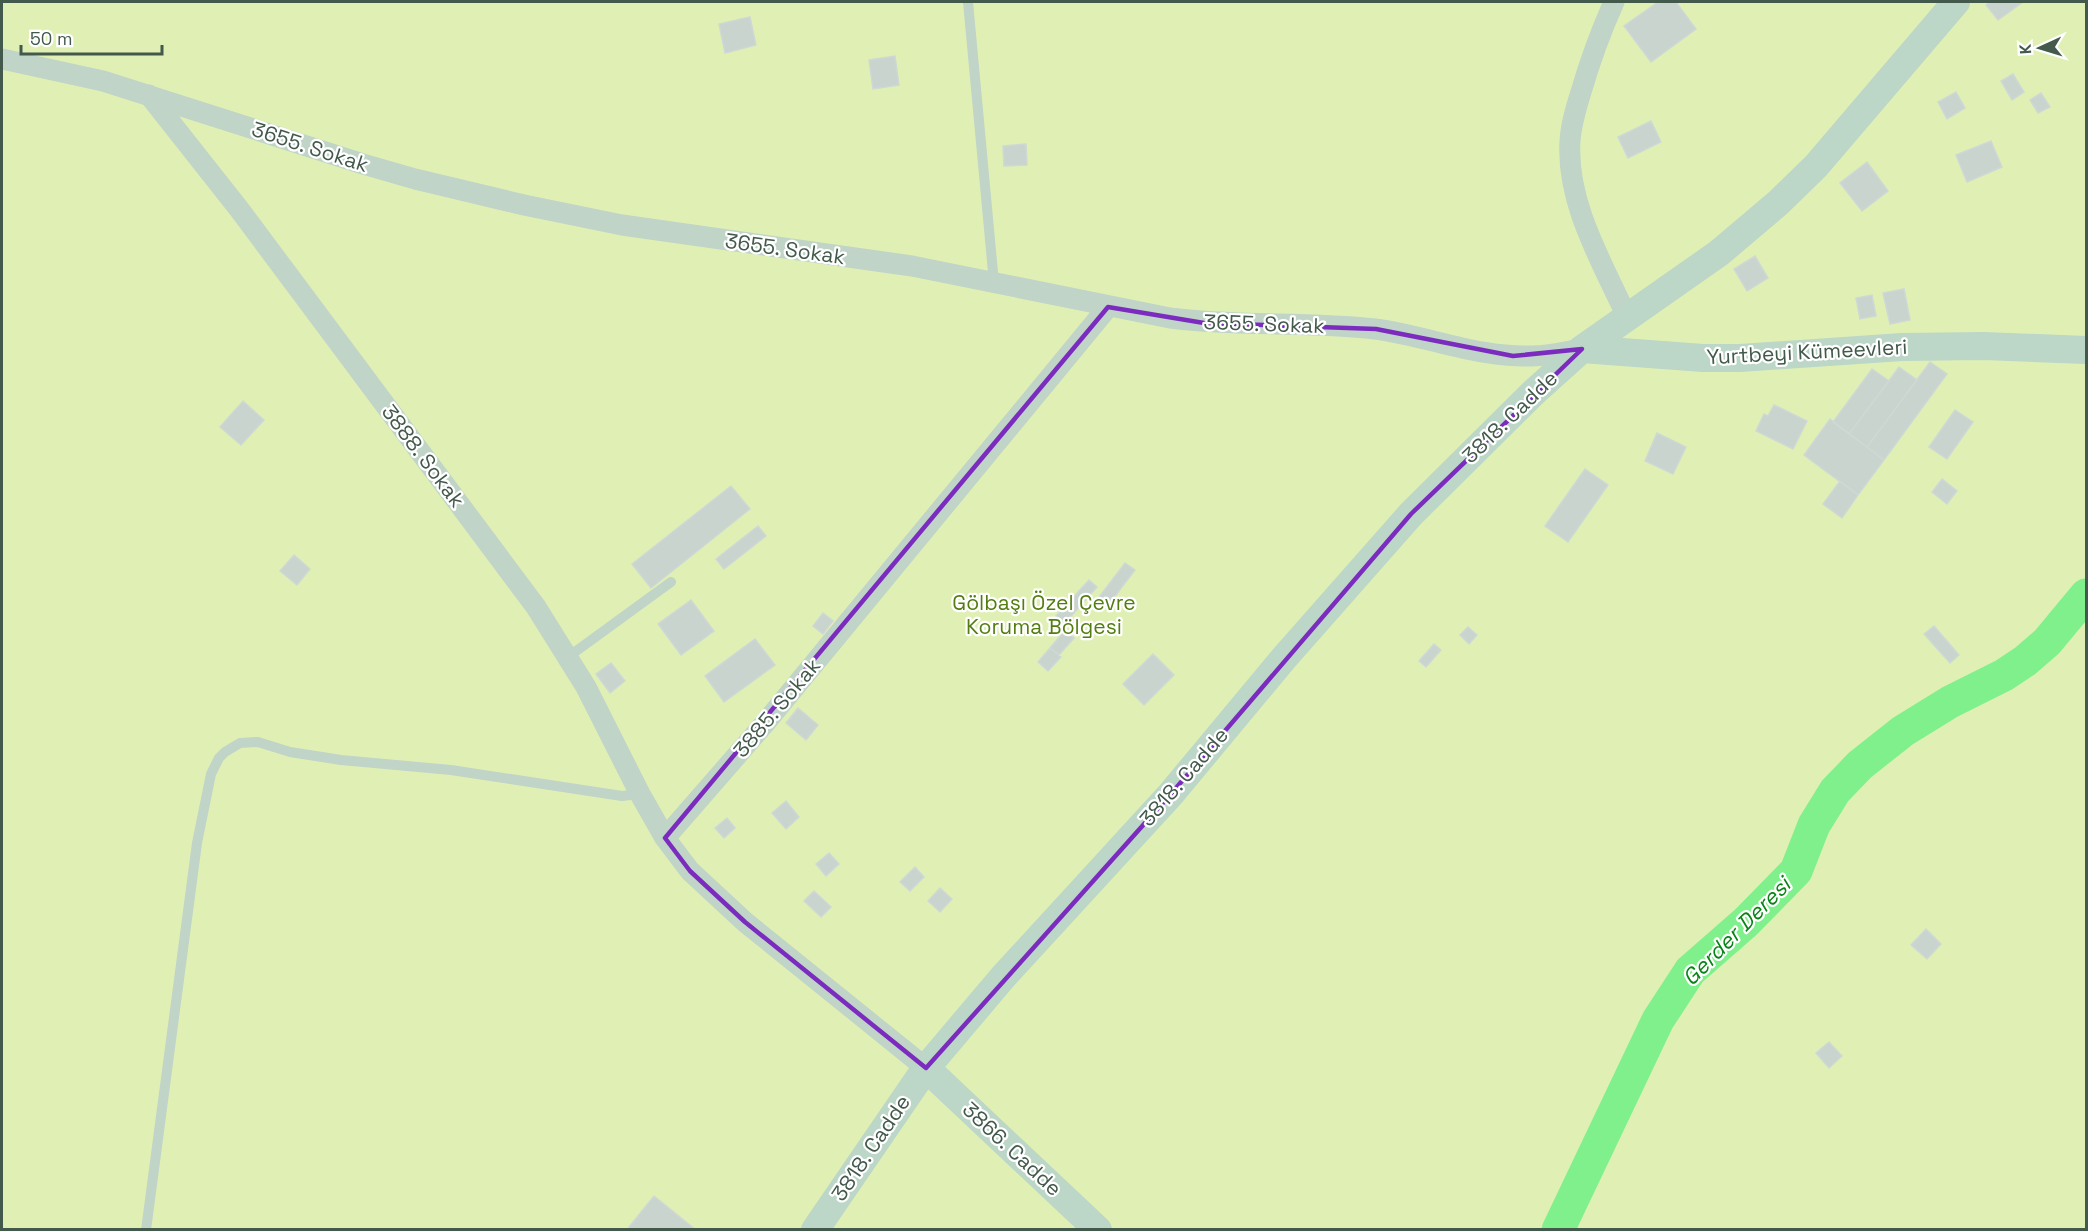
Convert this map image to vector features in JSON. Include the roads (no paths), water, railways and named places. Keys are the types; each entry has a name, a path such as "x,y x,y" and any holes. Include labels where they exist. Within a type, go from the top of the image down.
{"street":[{"path":"1614,2 1590,62 1574,113 1569,157 1577,200 1585,226 1627,317"},
{"path":"1582,349 1719,253 1778,203 1816,166 1956,2"},
{"name":"3655. Sokak","path":"2,59 87,77 426,182 622,225 912,266 1108,307 1204,323 1376,329 1486,353 1513,356 1549,355 1582,349"},
{"name":"3888. Sokak","path":"149,95 239,209 507,566 586,687 664,838"},
{"name":"3885. Sokak","path":"664,838 766,722 1108,307"},
{"name":"Yurtbeyi Kümeevleri","path":"1582,349 1703,358 1740,358 1818,351 1914,347 1984,346 2086,350"},
{"name":"3818. Cadde","path":"815,1230 926,1068 1011,969 1170,795 1284,658 1411,514 1533,393 1582,349"},
{"path":"664,838 690,871 745,922 926,1068"},
{"name":"3866. Cadde","path":"926,1068 1098,1230"}],"lane":[{"path":"968,2 994,283"},
{"path":"568,657 671,582"},
{"path":"146,1230 197,843 211,774 219,758 225,752 240,743 258,742 290,752 341,760 451,770 622,796 640,794"}],"waterway":[{"name":"Gerder Deresi","path":"1558,1230 1658,1020 1690,971 1746,922 1796,871 1814,825 1835,791 1860,765 1903,731 2025,661 2047,642 2086,595"}],"park label":[{"name":"Gölbaşı Özel Çevre Koruma Bölgesi","path":"1044,615"}]}
